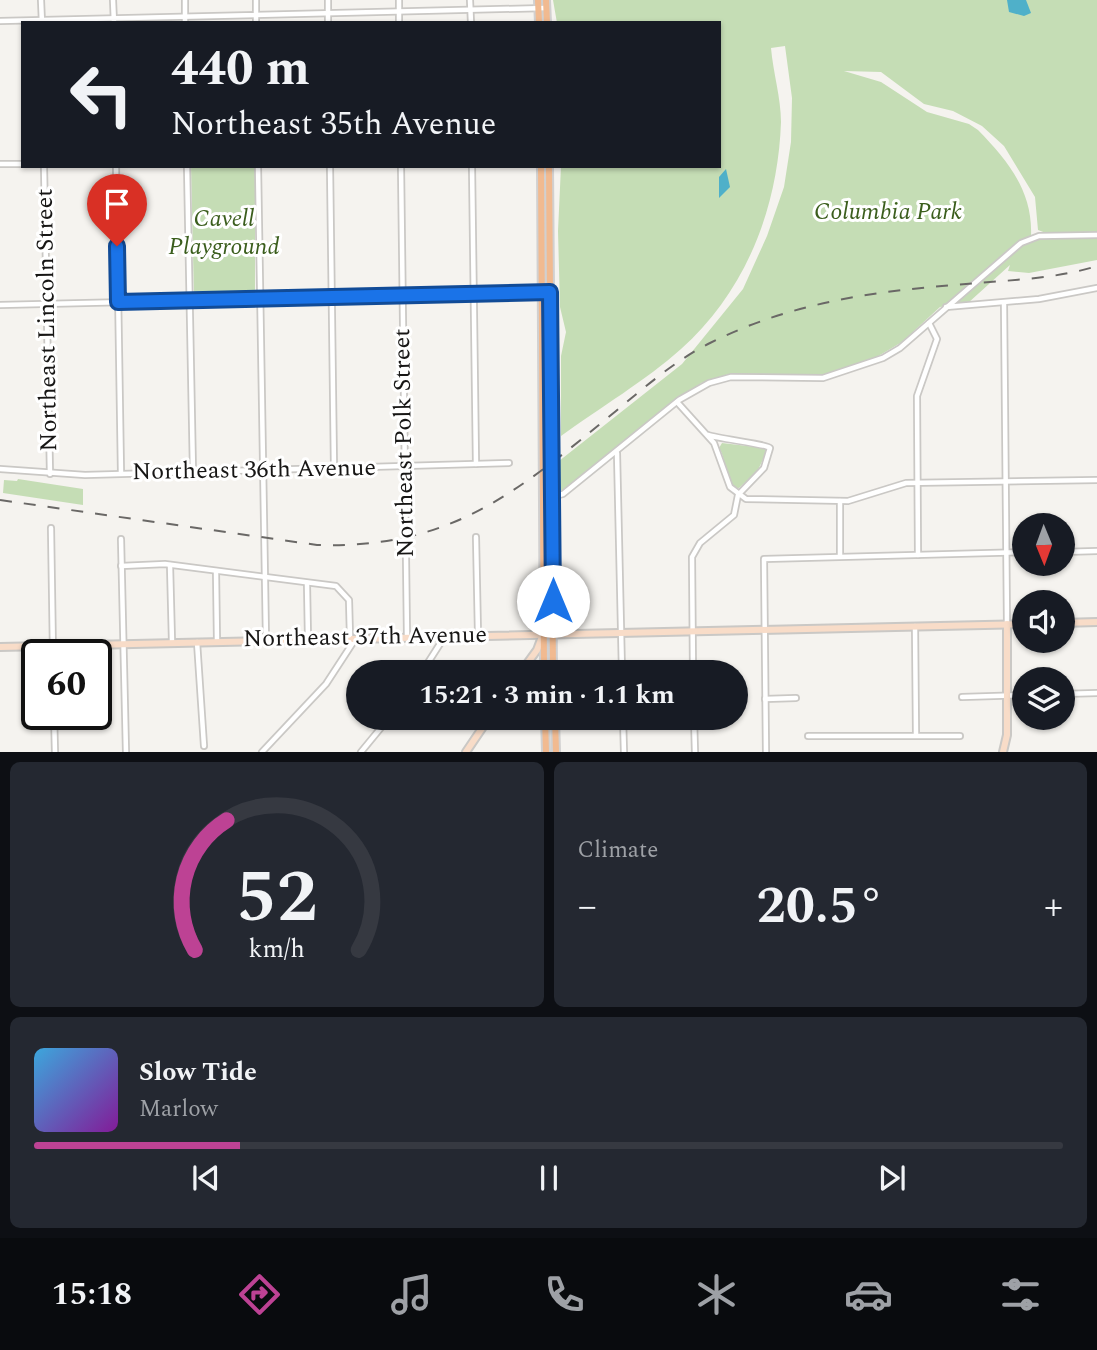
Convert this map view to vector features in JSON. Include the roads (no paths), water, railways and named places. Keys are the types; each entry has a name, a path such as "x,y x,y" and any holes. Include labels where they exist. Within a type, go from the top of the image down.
{"main road":[{"path":"542,4 546,21"},
{"path":"541,168 552,498 553,660"},
{"path":"544,660 549,168"},
{"path":"546,751 547,730"},
{"path":"550,730 556,749"},
{"path":"555,730 556,749"}],"street":[{"path":"41,0 42,21"},
{"path":"113,0 114,20"},
{"path":"185,0 185,20"},
{"path":"256,0 256,21"},
{"path":"328,0 328,21"},
{"path":"399,0 399,21"},
{"path":"470,0 471,21"},
{"path":"0,21 185,20 256,15 470,10 542,4"},
{"path":"0,164 21,164"},
{"name":"Northeast Lincoln Street","path":"44,168 50,474"},
{"path":"116,168 121,473"},
{"path":"187,168 193,472"},
{"path":"258,168 266,639"},
{"path":"330,168 334,468"},
{"name":"Northeast Polk Street","path":"401,168 407,636"},
{"path":"472,168 475,464"},
{"path":"544,499 563,494 690,392 719,379 812,379 848,372 891,353 929,323 999,259 1031,238 1061,234 1097,235"},
{"path":"946,307 1004,303 1097,288"},
{"path":"0,305 546,292"},
{"path":"1003,751 1007,696 1004,303"},
{"path":"918,555 917,396 937,340 929,323"},
{"path":"677,402 720,454 726,481 738,495 746,499 841,501 858,500 895,486 917,483 1097,480"},
{"path":"692,660 692,557 700,543 734,515 738,495 764,468 770,448 762,443 738,443 707,435"},
{"path":"617,452 621,660"},
{"name":"Northeast 36th Avenue","path":"0,469 50,474 509,464"},
{"path":"841,501 841,556"},
{"path":"51,528 51,639"},
{"path":"476,537 478,634"},
{"path":"121,538 126,751"},
{"path":"1075,552 1097,551"},
{"path":"766,751 764,559 1012,553"},
{"path":"121,566 170,565 330,585 342,590 349,600 354,637 326,684 262,751"},
{"path":"170,565 172,642"},
{"path":"216,572 217,641"},
{"path":"307,584 308,638"},
{"path":"1075,623 1097,622"},
{"name":"Northeast 37th Avenue","path":"112,643 1012,624"},
{"path":"915,626 916,734"},
{"path":"530,660 544,632"},
{"path":"430,660 446,635"},
{"path":"197,641 204,746"},
{"name":"Northeast 37th Avenue","path":"0,647 21,646"},
{"path":"1075,694 1097,693"},
{"path":"962,697 1012,696"},
{"path":"765,699 796,698"},
{"path":"54,730 55,751"},
{"path":"361,751 379,730"},
{"path":"466,751 481,730"},
{"path":"623,730 624,751"},
{"path":"694,730 695,751"},
{"path":"808,736 960,736"}],"water":[{"path":"1007,0 1026,0 1031,13 1024,16 1009,12"},
{"path":"726,169 730,187 719,198 719,177"}],"railway":[{"path":"0,500 317,545 365,544 407,537 445,526 480,510 513,490 547,467 673,365 710,343 741,329 803,308 867,295 1049,276 1097,266"}],"park label":[{"name":"Columbia Park","path":"888,212"},
{"name":"Cavell Playground","path":"224,233"}]}
